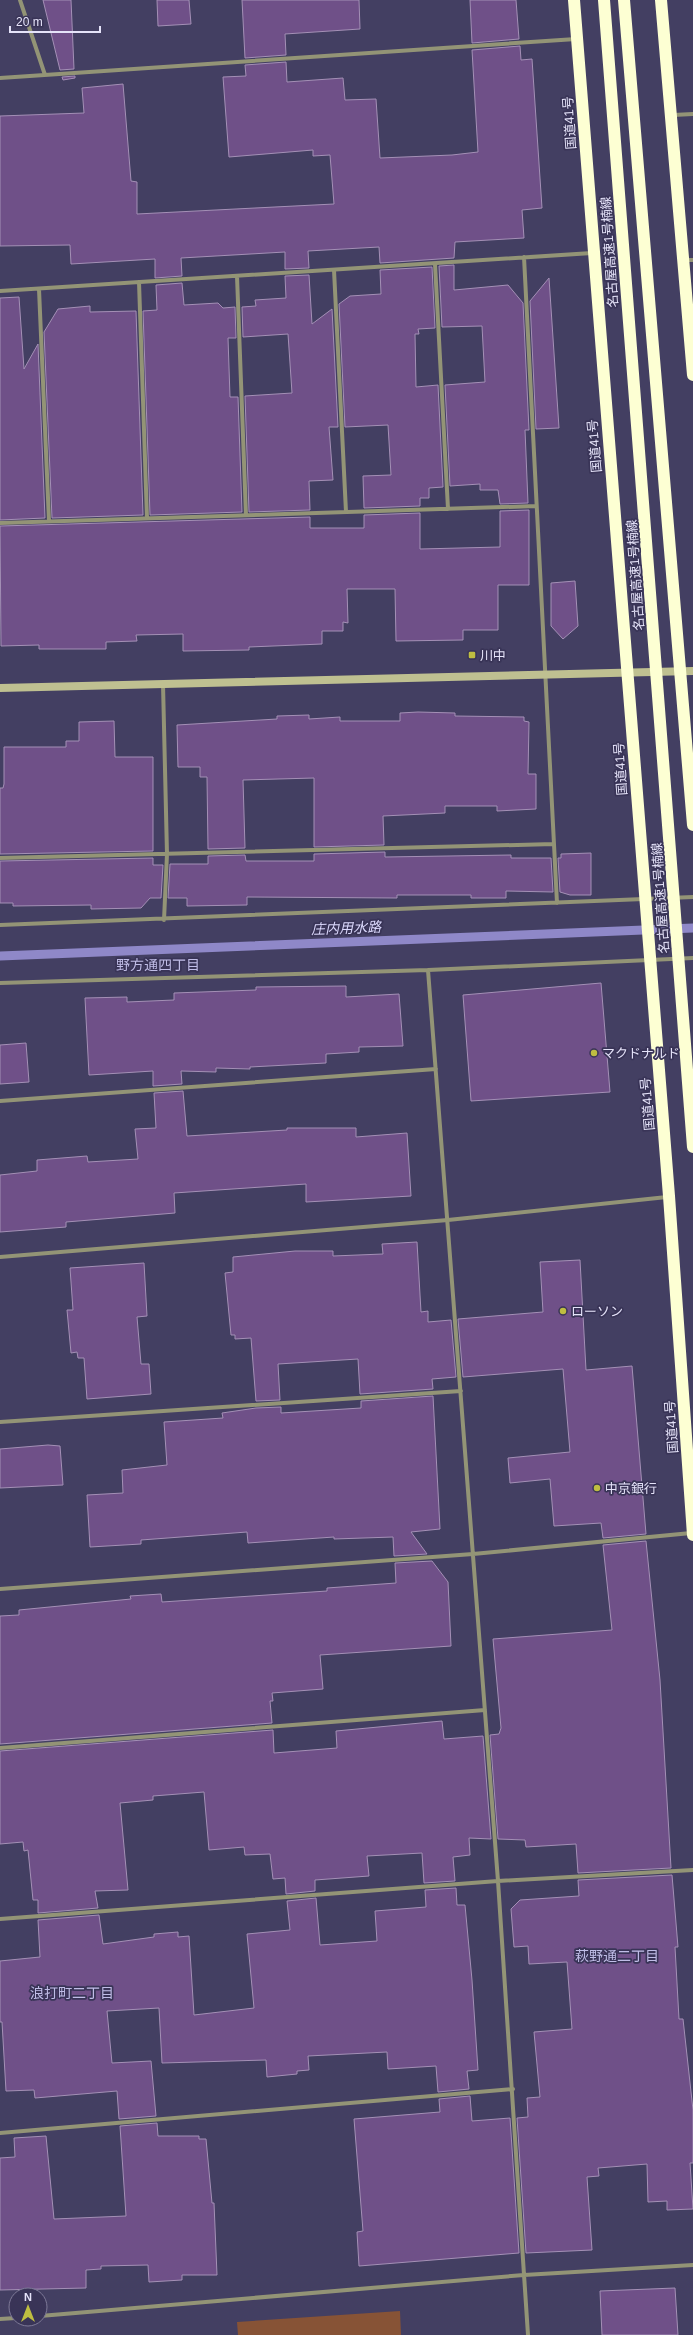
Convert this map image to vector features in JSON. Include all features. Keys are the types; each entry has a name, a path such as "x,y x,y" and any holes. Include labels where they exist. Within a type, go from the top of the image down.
{"highway":[{"name":"国道41号","path":"574,0 644,899 669,1196 693,1534"},
{"name":"名古屋高速1号楠線","path":"604,0 693,1147"},
{"path":"624,0 693,825"},
{"path":"661,0 671,115 688,260 693,375"}],"street":[{"path":"20,0 45,75"},
{"path":"0,78 577,39"},
{"path":"671,115 693,114"},
{"path":"0,291 593,253"},
{"path":"524,257 557,903"},
{"path":"435,264 448,509"},
{"path":"334,270 346,512"},
{"path":"237,276 246,515"},
{"path":"139,282 147,518"},
{"path":"39,289 49,521"},
{"path":"0,523 536,506"},
{"path":"0,688 693,671"},
{"path":"163,684 167,854 164,920"},
{"path":"0,858 554,844"},
{"path":"0,926 693,897"},
{"path":"0,983 428,970 613,963 693,958"},
{"path":"428,970 498,1881 513,2089 528,2335"},
{"path":"0,1101 436,1068"},
{"path":"0,1257 448,1220 669,1196"},
{"path":"0,1422 461,1391"},
{"path":"0,1589 473,1554 693,1534"},
{"path":"0,1748 485,1710"},
{"path":"0,1919 498,1881 693,1870"},
{"path":"0,2133 513,2089"},
{"path":"48,2315 524,2275 693,2265"}],"shaded area":[{"path":"400,2311 401,2335 238,2335 237,2322"}],"building":[{"path":"43,0 71,0 74,69 60,70"},
{"path":"157,0 189,0 191,24 158,26"},
{"path":"242,0 359,0 360,29 285,34 286,55 245,58"},
{"path":"470,0 516,0 519,39 472,43"},
{"path":"520,46 521,60 532,59 542,208 522,210 524,238 455,242 454,258 380,263 379,247 308,251 309,268 285,269 285,252 181,258 182,276 155,278 155,259 71,264 70,245 0,246 0,116 84,113 82,88 123,84 131,181 137,182 137,214 334,204 330,155 313,156 313,150 229,157 223,77 246,76 245,65 286,62 287,82 343,78 345,100 376,99 380,158 452,155 478,152 472,50"},
{"path":"75,76 75,78 63,80 62,77"},
{"path":"454,265 454,290 508,285 523,303 529,430 525,430 528,503 500,504 498,490 480,490 480,484 450,486 445,385 485,382 482,326 442,327 439,266"},
{"path":"432,267 435,328 418,329 419,334 415,334 416,387 438,385 443,487 429,488 429,498 420,498 420,506 364,508 363,476 391,475 388,425 345,427 339,304 350,296 381,294 380,270"},
{"path":"309,275 312,324 332,309 338,427 329,427 333,480 309,481 310,510 249,512 245,396 292,393 288,334 243,337 242,307 256,306 255,300 286,298 285,276"},
{"path":"549,278 559,428 536,429 530,301"},
{"path":"182,283 184,305 218,303 223,308 235,307 236,338 228,338 230,397 238,397 242,512 150,515 143,311 157,310 156,285"},
{"path":"19,297 24,369 38,344 45,518 0,520 0,298"},
{"path":"90,306 90,312 136,311 143,515 52,518 44,332 58,309"},
{"path":"529,510 529,585 498,585 498,630 463,630 463,640 396,641 395,589 347,589 348,623 343,622 343,631 322,631 322,644 249,647 249,650 183,651 183,634 136,635 137,641 106,642 106,649 39,649 39,645 1,646 0,526 310,517 310,528 364,528 364,515 420,513 420,549 500,547 500,511"},
{"path":"575,581 578,626 563,639 551,626 551,583"},
{"path":"400,713 455,713 455,716 524,717 524,721 529,722 528,774 536,774 536,809 497,811 497,806 445,806 445,813 383,816 384,845 314,847 314,778 243,780 245,848 208,849 207,777 200,777 200,767 178,767 177,725 277,719 277,716 309,715 309,719 340,717 340,721 400,721"},
{"path":"114,721 115,757 153,757 153,851 0,854 0,788 3,788 4,784 4,747 66,747 66,741 79,741 79,722"},
{"path":"385,852 385,857 511,855 511,858 551,858 553,892 506,891 506,898 471,898 471,895 397,895 397,898 247,897 247,905 187,906 187,898 168,898 170,864 208,864 208,856 245,855 246,861 314,861 314,854"},
{"path":"591,853 591,895 570,895 560,892 558,858 561,858 561,854"},
{"path":"153,858 153,865 163,865 161,898 150,898 141,908 91,909 91,905 13,906 13,903 0,903 0,861"},
{"path":"601,983 610,1092 471,1101 463,995"},
{"path":"346,986 346,997 399,994 403,1046 359,1047 359,1052 326,1054 326,1063 250,1067 250,1069 216,1068 216,1072 181,1071 182,1084 153,1086 153,1071 89,1075 85,998 127,997 127,1002 174,1000 174,993 256,990 256,987"},
{"path":"26,1043 29,1082 0,1084 0,1045"},
{"path":"183,1091 187,1136 287,1130 287,1128 356,1128 356,1137 407,1133 411,1196 306,1202 306,1184 174,1193 175,1213 66,1222 66,1227 0,1232 0,1175 37,1171 37,1160 87,1156 88,1162 138,1159 135,1129 156,1128 154,1093"},
{"path":"417,1242 421,1312 428,1311 428,1322 451,1320 456,1377 432,1379 433,1389 360,1394 358,1359 278,1364 280,1400 256,1401 251,1338 235,1339 235,1335 231,1335 225,1273 233,1272 233,1257 295,1251 333,1251 333,1256 383,1254 382,1244"},
{"path":"580,1260 586,1370 632,1366 646,1534 603,1538 601,1523 554,1526 550,1479 510,1483 508,1458 570,1452 563,1369 463,1377 458,1319 543,1312 540,1262"},
{"path":"144,1263 147,1316 137,1317 141,1364 149,1364 151,1394 87,1399 84,1358 78,1358 77,1352 71,1353 67,1310 73,1310 70,1268"},
{"path":"433,1396 440,1529 411,1532 427,1554 394,1556 393,1537 334,1539 334,1537 248,1543 247,1532 141,1540 141,1544 90,1547 87,1495 123,1493 122,1470 167,1465 164,1422 223,1418 222,1413 256,1408 281,1407 281,1413 361,1408 361,1401"},
{"path":"48,1445 60,1446 63,1485 0,1488 0,1449"},
{"path":"646,1541 660,1680 671,1868 578,1873 576,1844 526,1847 525,1840 498,1839 490,1735 499,1734 501,1728 493,1639 612,1630 603,1545"},
{"path":"432,1561 448,1582 451,1646 320,1655 323,1689 272,1693 273,1701 270,1701 272,1723 0,1744 0,1616 19,1615 19,1610 131,1599 130,1596 161,1594 162,1602 327,1591 327,1588 396,1583 395,1563"},
{"path":"442,1721 444,1739 483,1736 491,1839 469,1838 470,1855 453,1857 455,1881 424,1883 422,1853 367,1856 369,1876 315,1880 315,1891 286,1894 285,1878 273,1879 270,1854 245,1855 244,1847 209,1850 204,1792 153,1796 153,1800 120,1803 128,1890 95,1891 98,1908 38,1913 38,1900 33,1900 28,1850 24,1851 23,1842 0,1844 0,1751 273,1730 274,1753 337,1748 336,1731"},
{"path":"672,1875 678,1947 675,1947 679,2019 683,2019 693,2110 693,2163 690,2163 693,2209 667,2210 667,2201 648,2202 647,2164 598,2168 599,2176 587,2177 592,2250 526,2253 517,2118 528,2117 527,2098 540,2097 534,2032 572,2029 567,1962 529,1964 528,1946 514,1947 511,1909 520,1900 579,1896 578,1880"},
{"path":"456,1888 457,1905 465,1905 478,2070 467,2071 469,2089 438,2092 436,2066 388,2069 387,2052 308,2056 309,2070 297,2071 297,2074 267,2077 266,2060 162,2063 159,2008 107,2011 112,2063 151,2061 156,2116 119,2119 117,2091 35,2098 34,2090 6,2091 2,2022 0,2022 0,1961 40,1957 38,1920 99,1915 103,1944 154,1937 154,1934 178,1932 178,1937 189,1936 194,2015 254,2008 247,1934 290,1930 287,1901 316,1898 320,1945 377,1941 375,1911 426,1907 425,1890"},
{"path":"470,2096 472,2121 510,2118 519,2253 359,2266 357,2232 363,2231 354,2119 440,2112 439,2099"},
{"path":"157,2123 158,2136 199,2136 199,2139 206,2139 212,2203 214,2203 217,2275 182,2275 182,2280 149,2282 148,2265 101,2266 101,2269 86,2270 86,2288 48,2289 48,2287 8,2287 8,2290 0,2290 0,2158 15,2157 14,2138 46,2136 54,2219 126,2216 120,2126"},
{"path":"675,2288 678,2335 602,2335 600,2291"}],"waterway":[{"name":"庄内用水路","path":"0,956 693,928"}],"place":[{"name":"川中","path":"472,655"},
{"name":"マクドナルド","path":"594,1053"},
{"name":"ローソン","path":"563,1311"},
{"name":"中京銀行","path":"597,1488"}],"district":[{"name":"野方通四丁目","path":"158,965"},
{"name":"萩野通二丁目","path":"617,1956"},
{"name":"浪打町二丁目","path":"72,1993"}]}
